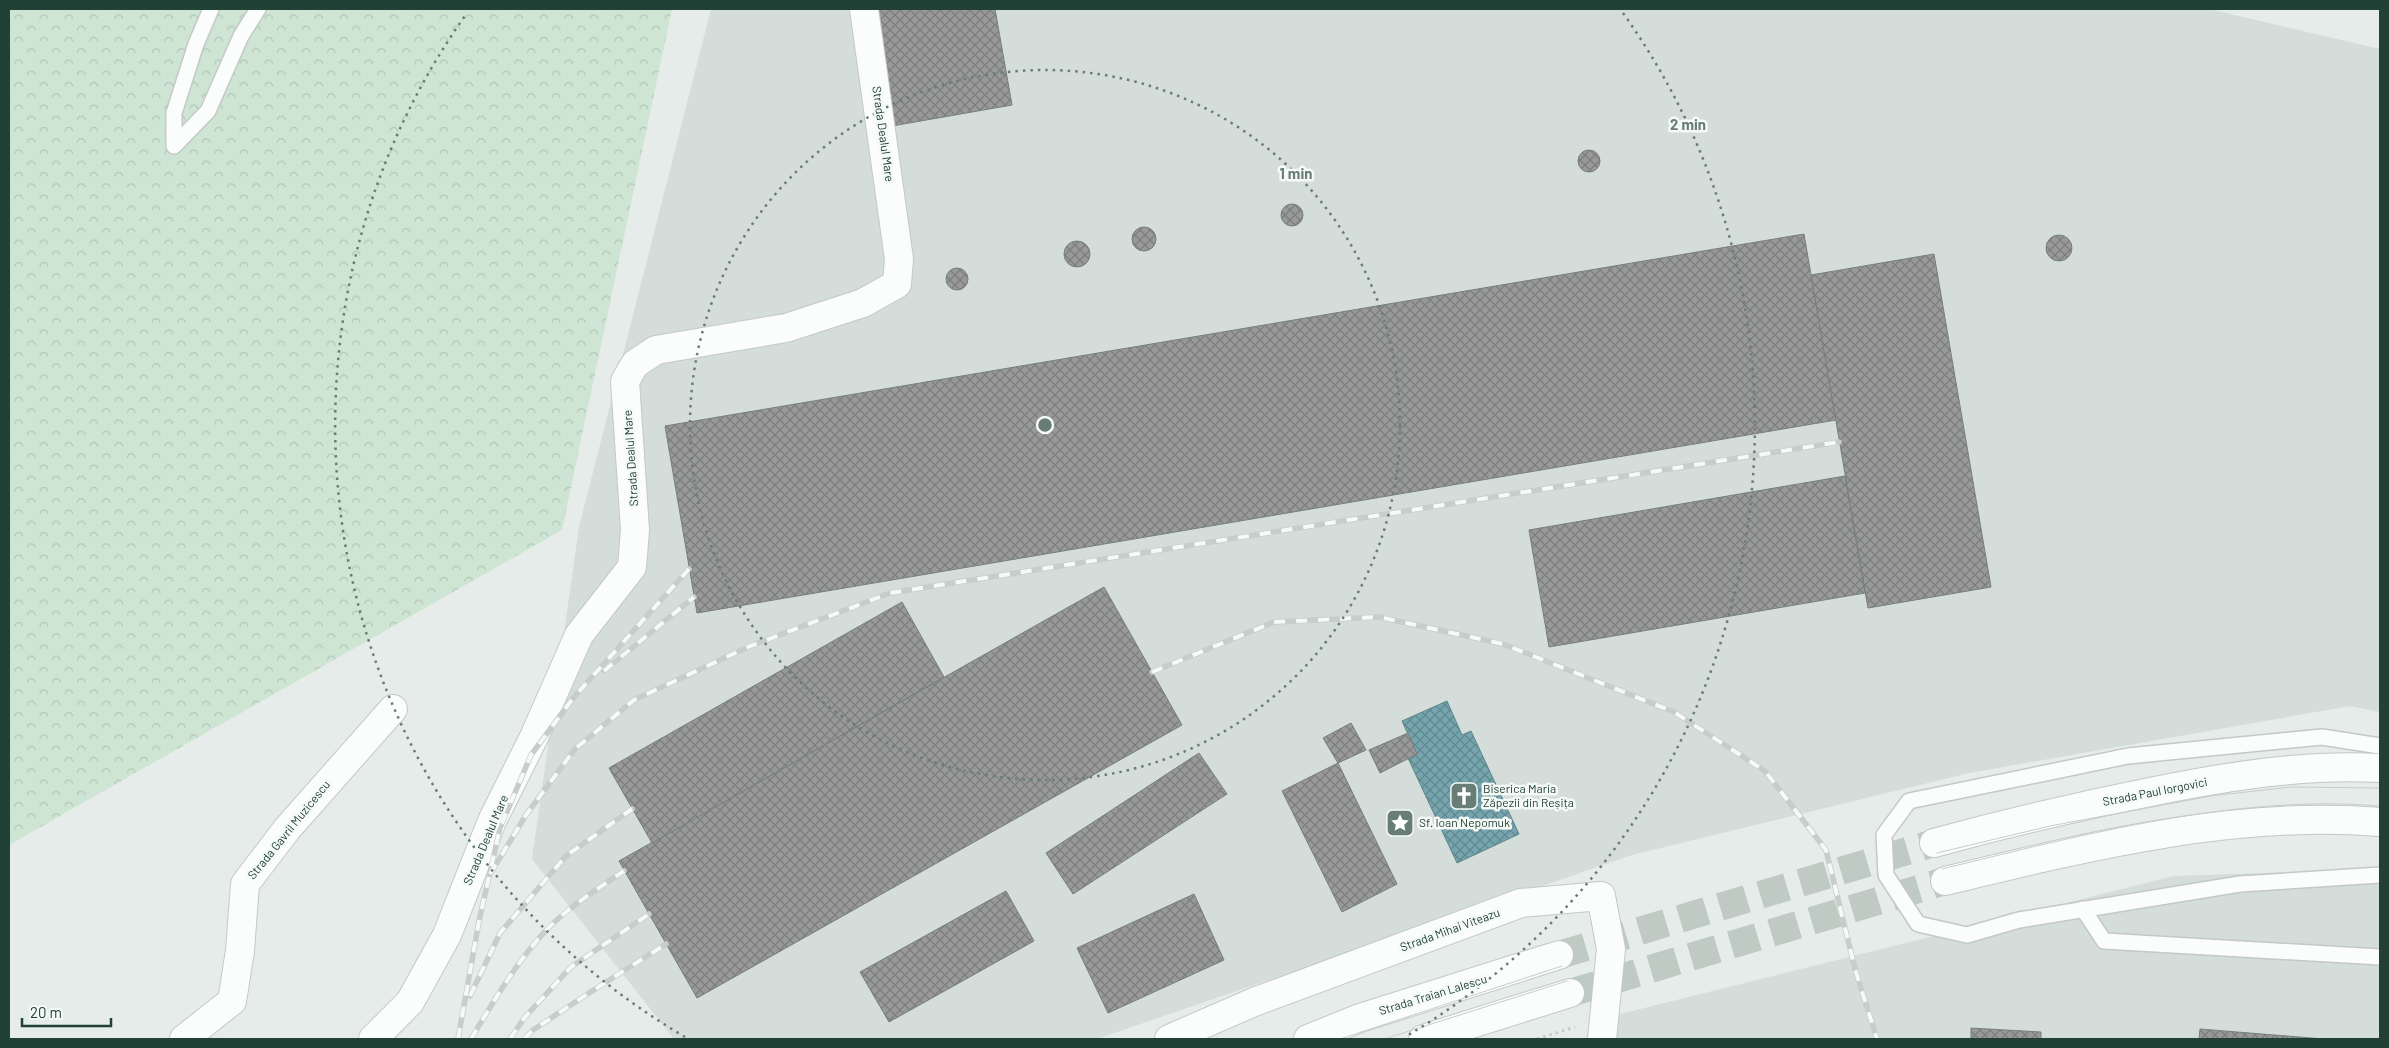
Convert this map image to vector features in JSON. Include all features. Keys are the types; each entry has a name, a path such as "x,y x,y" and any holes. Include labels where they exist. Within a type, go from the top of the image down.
{"street":[{"name":"Strada Dealul Mare","path":"373,1039 410,1002 447,935 492,821 534,737 579,636 632,568 635,530 625,381 635,364 656,350 786,328 863,303 897,284 899,259 864,9"},
{"name":"Strada Gavril Muzicescu","path":"184,1039 232,1001 240,951 245,884 287,829 393,710"},
{"name":"Strada Paul Iorgovici","path":"1934,843 2034,816 2194,783 2292,769 2329,766 2380,768"},
{"path":"1945,880 2143,838 2243,824 2284,819 2380,822"},
{"name":"Strada Mihai Viteazu","path":"1169,1039 1254,1002 1521,903 1601,896 1612,949 1603,1028"},
{"name":"Strada Traian Lalescu","path":"1308,1039 1360,1018 1559,955"},
{"path":"1423,1039 1570,993"}],"lane":[{"path":"211,9 196,44 174,113 174,146 208,111 241,36 258,9"},
{"path":"2380,746 2322,737 2128,756 1909,801 1884,835 1886,875 1918,924 1967,935 2019,920 2240,884 2380,875"},
{"path":"2083,909 2104,941 2380,957"}],"path":[{"path":"1537,1039 1603,1028"}],"shaded area":[{"path":"711,9 2209,9 2380,49 2380,712 2350,706 1969,773 1632,855 1097,1039 674,1039 532,859 579,527"},
{"path":"2380,869 2380,1039 1602,1039 1604,1018 2174,876"}],"green space":[{"path":"9,9 672,9 562,530 9,845"}],"building: Public":[{"name":"Biserica Maria Zăpezii din Reșița","path":"1447,701 1462,735 1471,731 1519,834 1457,863 1408,758 1417,754 1402,721"}],"building: Industry":[{"path":"871,9 995,9 1012,105 892,126"},
{"path":"1589,150 1597,153 1600,161 1597,169 1589,172 1581,169 1578,161 1581,153"},
{"path":"1292,204 1300,207 1303,215 1300,223 1292,226 1284,223 1281,215 1284,207"},
{"path":"1144,227 1152,231 1156,239 1152,247 1144,251 1136,247 1132,239 1136,231"},
{"path":"1804,234 1836,420 697,613 665,426"},
{"path":"2059,235 2068,239 2072,248 2068,257 2059,261 2050,257 2046,248 2050,239"},
{"path":"1077,241 1086,245 1090,254 1086,263 1077,267 1068,263 1064,254 1068,245"},
{"path":"1934,254 1991,587 1868,608 1811,275"},
{"path":"957,268 965,271 968,279 965,287 957,290 949,287 946,279 949,271"},
{"path":"1845,476 1865,593 1549,647 1529,530"},
{"path":"1104,587 1182,725 697,998 619,861"},
{"path":"902,602 944,677 652,843 609,768"},
{"path":"1351,723 1366,750 1338,763 1323,738"},
{"path":"1408,733 1417,754 1380,773 1369,750"},
{"path":"1199,753 1227,794 1073,894 1046,853"},
{"path":"1338,763 1397,884 1342,912 1282,791"},
{"path":"1006,891 1034,941 889,1022 860,972"},
{"path":"1194,894 1224,960 1108,1013 1077,948"},
{"path":"1971,1028 2041,1032 2041,1039 1971,1039"},
{"path":"2200,1029 2324,1039 2199,1039"}],"tunnel":[{"path":"1559,955 1934,843"},
{"path":"1570,993 1945,881"}],"tram line":[{"path":"1937,853 2050,826 2211,796 2291,787 2380,788"},
{"path":"1942,869 2104,831 2215,812 2271,806 2326,804 2380,806"},
{"path":"1340,1039 1562,966"},
{"path":"1384,1039 1567,981"}],"railway":[{"path":"490,874 526,815 575,749 634,700 748,647 890,593 1839,442"},
{"path":"458,1039 479,921 500,828 531,755 574,697 689,569"},
{"path":"604,671 694,597"},
{"path":"1152,672 1274,622 1379,617 1503,644 1674,712 1765,771 1826,850 1855,969 1877,1039"},
{"path":"470,996 500,933 566,856 632,809"},
{"path":"471,1039 512,973 540,937 569,910 624,871"},
{"path":"510,1039 525,1017 571,967 649,914"},
{"path":"524,1039 533,1030 666,944"}],"place":[{"name":"Biserica Maria Zăpezii din Reșița","path":"1464,796"},
{"name":"Sf. Ioan Nepomuk","path":"1400,823"}]}
